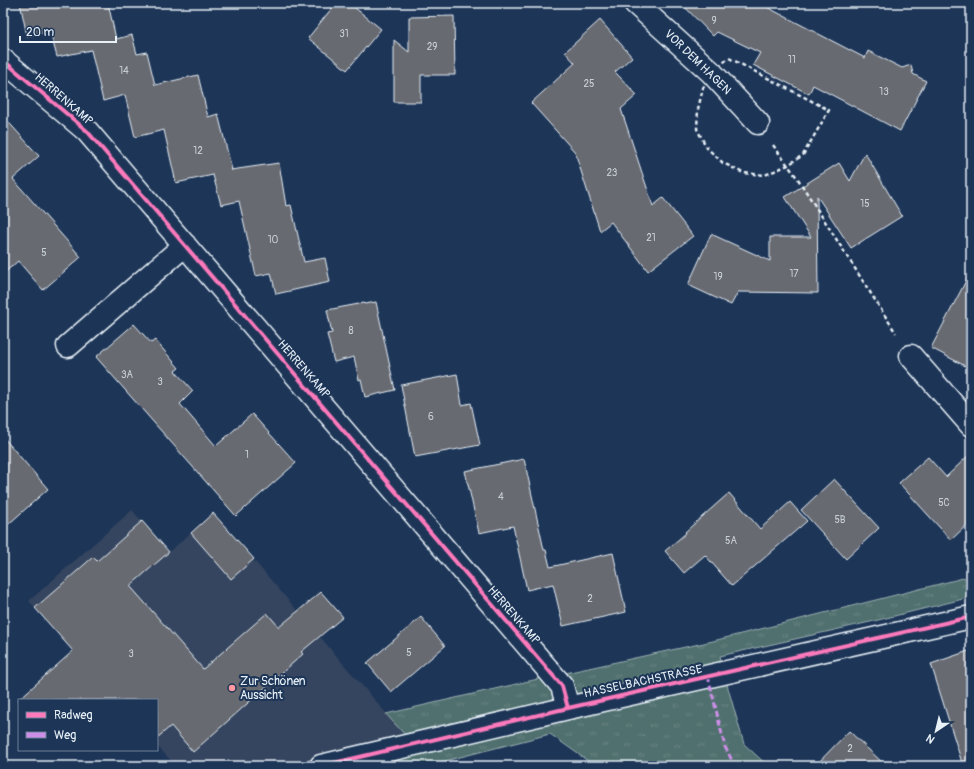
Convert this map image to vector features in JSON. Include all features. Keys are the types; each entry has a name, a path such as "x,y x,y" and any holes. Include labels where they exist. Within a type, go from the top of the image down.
{"street":[{"name":"VOR DEM HAGEN","path":"635,3 711,72 758,123"},
{"name":"HERRENKAMP","path":"3,60 87,131 562,686 568,708"},
{"path":"68,346 185,245"},
{"path":"911,356 971,425"},
{"name":"HASSELBACHSTRASSE","path":"321,766 971,616"}],"path":[{"path":"758,123 798,179 911,356"}],"shaded area":[{"path":"132,510 169,552 213,513 405,735 288,766 176,766 158,747 158,699 115,699 29,601"}],"green space":[{"path":"971,576 971,597 870,622 720,656 744,744 768,766 595,766 550,734 425,766 288,766 405,735 386,714 713,641"}],"building":[{"path":"20,3 108,3 116,39 132,35 137,54 147,52 155,85 198,75 208,117 218,114 232,170 279,163 286,206 291,205 304,262 325,258 330,282 276,294 271,273 256,276 239,201 221,205 213,175 176,183 164,130 135,137 125,95 103,101 91,50 57,57 50,31 27,36"},
{"path":"336,3 349,3 381,29 347,70 308,38"},
{"path":"681,3 759,3 865,58 868,51 902,68 911,65 913,74 926,81 900,131 813,85 809,94 753,65 760,53 717,32 713,36"},
{"path":"454,16 455,75 421,75 421,102 394,102 394,40 409,52 409,17"},
{"path":"600,20 632,57 615,72 637,95 621,109 653,206 663,198 693,236 648,271 611,222 600,231 575,152 531,103 575,63 565,52"},
{"path":"3,116 39,156 13,179 81,257 43,290 18,261 3,274"},
{"path":"865,153 902,216 851,248 817,196 818,293 738,292 731,305 688,285 711,234 770,261 770,237 811,237 785,197 839,163 850,181"},
{"path":"971,271 971,369 931,348"},
{"path":"376,302 395,390 365,397 361,379 359,380 354,357 334,362 327,334 332,333 327,310"},
{"path":"134,324 151,343 155,340 179,368 175,371 193,391 180,404 216,446 252,414 296,463 236,516 96,357"},
{"path":"457,374 462,405 471,403 480,445 415,457 401,385"},
{"path":"3,437 48,489 3,529"},
{"path":"971,453 971,521 951,540 899,483 928,457 946,477"},
{"path":"524,459 544,550 546,550 550,567 613,553 626,612 563,626 553,584 527,590 513,526 479,533 465,471"},
{"path":"834,479 879,528 846,559 801,510"},
{"path":"729,493 760,529 790,502 807,521 732,586 705,555 684,573 665,551"},
{"path":"213,513 254,559 231,579 191,533"},
{"path":"142,521 169,552 130,586 203,669 267,613 279,627 321,592 343,617 301,652 303,654 193,752 171,726 158,737 158,699 19,699 73,651 35,608 93,557 97,561"},
{"path":"421,617 445,646 391,692 367,663"},
{"path":"971,650 971,766 963,766 931,664"},
{"path":"849,731 886,766 815,766"}],"marked path":[{"path":"708,676 725,747 735,766"}],"cycle path":[{"path":"3,60 87,131 562,686 568,708"},
{"path":"321,766 568,708 971,617"}],"place":[{"name":"Zur Schönen Aussicht","path":"232,688"}]}
